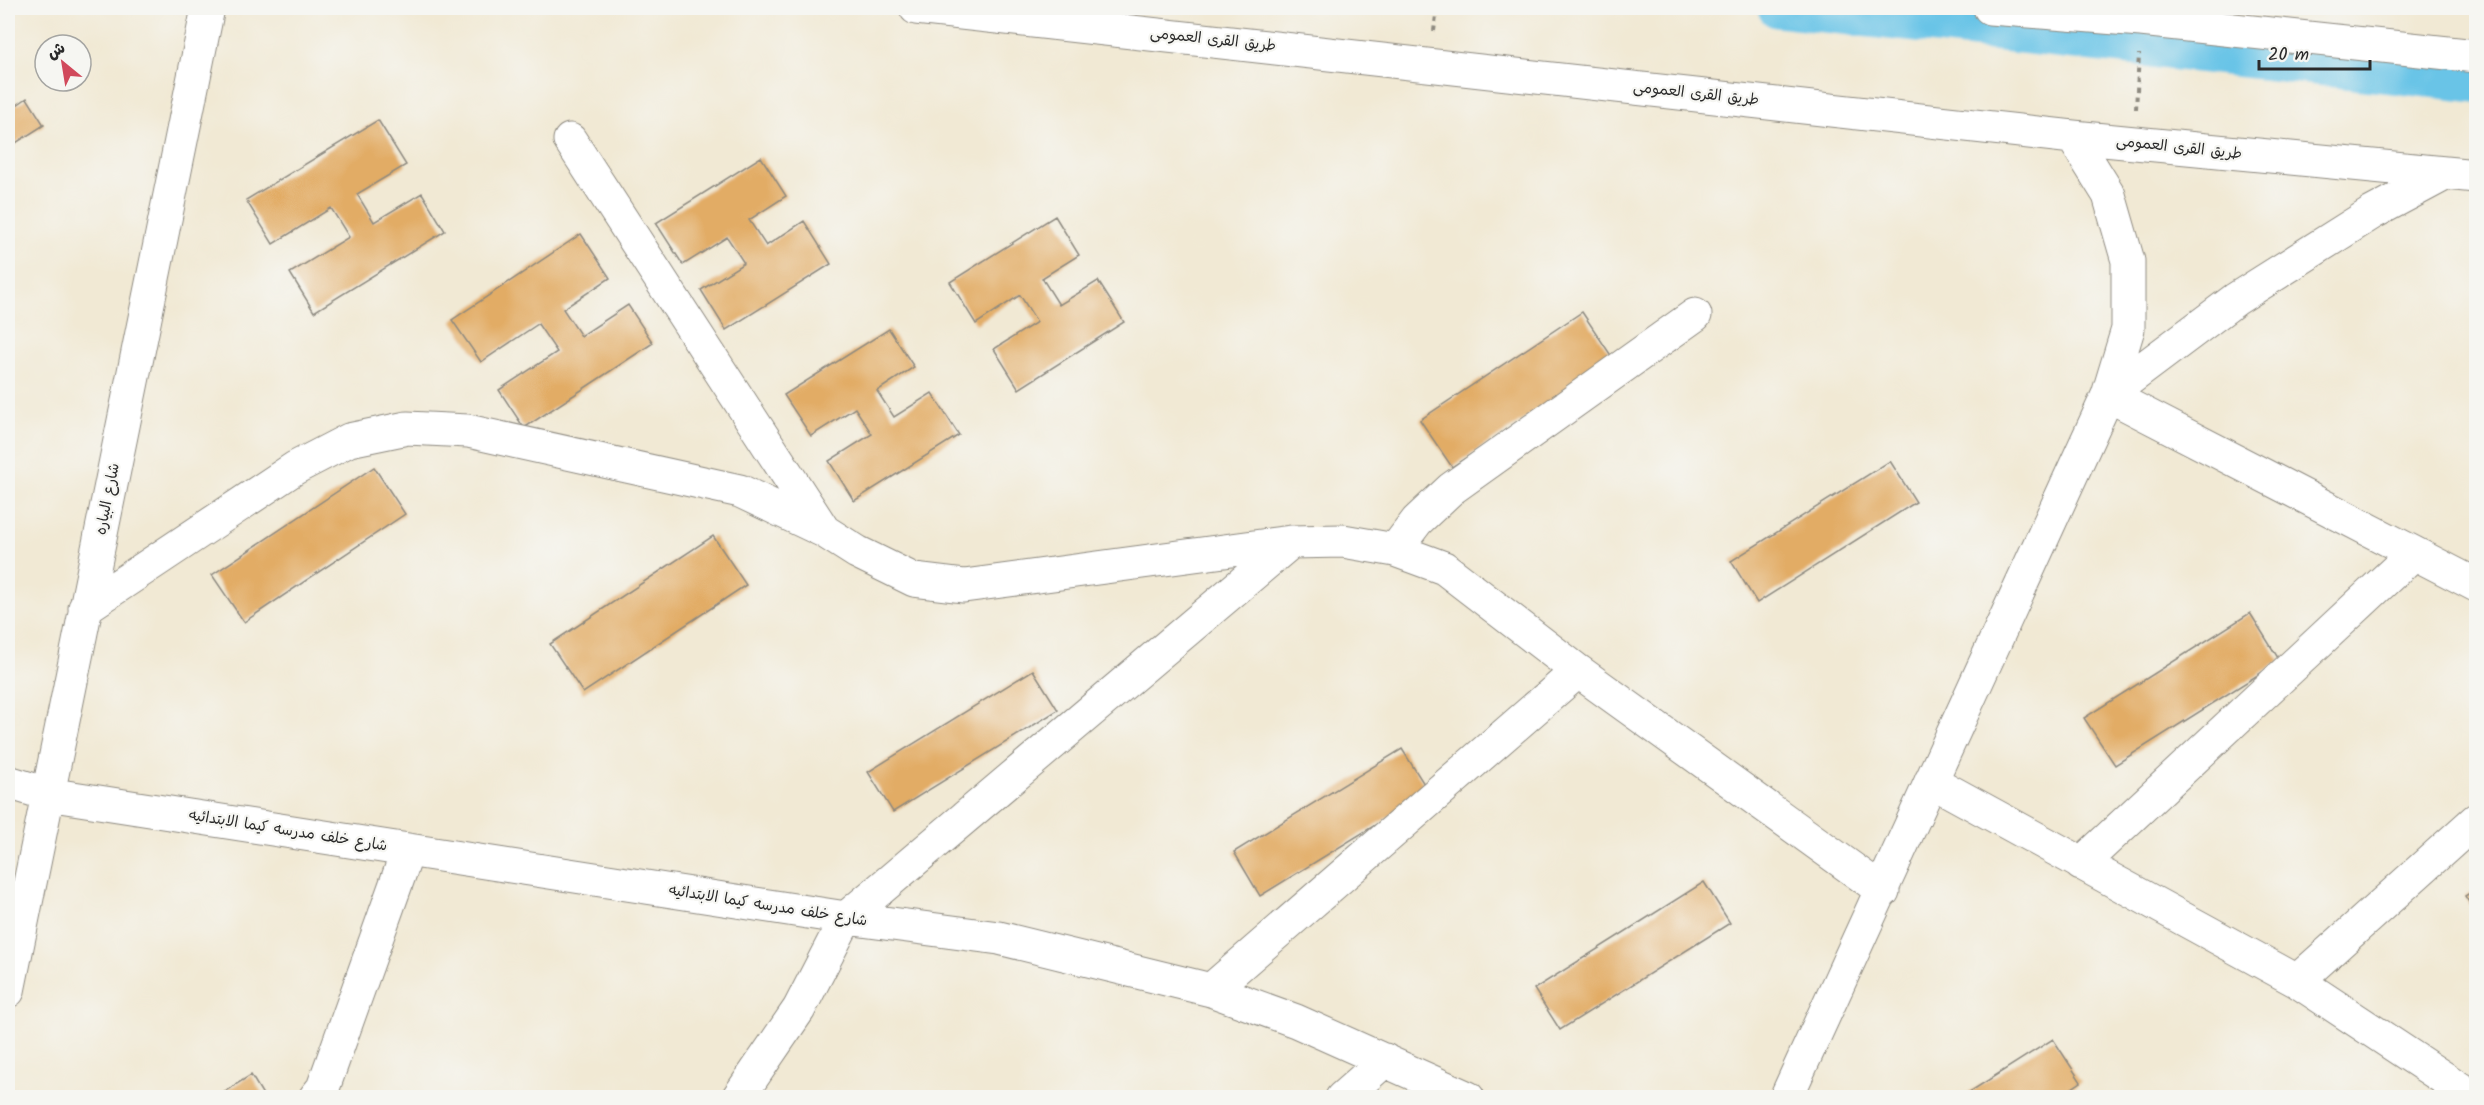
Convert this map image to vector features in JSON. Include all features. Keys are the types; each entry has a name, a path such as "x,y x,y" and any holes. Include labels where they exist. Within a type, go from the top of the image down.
{"street":[{"name":"شارع البياره","path":"8,991 207,8"},
{"name":"طريق القرى العمومى","path":"916,8 2073,137 2442,175 2476,176"},
{"path":"1990,8 2141,20 2476,56"},
{"path":"1786,1098 1883,891 2108,395 2128,329 2128,261 2109,195 2073,137"},
{"path":"570,140 824,531"},
{"path":"2108,395 2236,299 2372,213 2442,175"},
{"path":"1395,550 1417,521 1451,489 1695,315"},
{"path":"2108,395 2476,585"},
{"path":"86,608 295,468 349,440 407,428 468,431 740,491 824,531 857,552 914,580 964,586 1291,542 1343,541 1395,550 1444,568 1578,671 1883,891"},
{"path":"738,1098 799,1009 846,918 1291,542"},
{"path":"2081,864 2413,554"},
{"path":"1211,990 1578,671"},
{"path":"1931,781 2297,981 2474,1098"},
{"name":"شارع خلف مدرسه كيما الابتدائيه","path":"8,782 47,794 846,918 999,938 1211,990 1296,1021 1468,1098"},
{"path":"2297,981 2476,820"},
{"path":"315,1098 323,1088 408,850"},
{"path":"1342,1098 1385,1060"}],"building":[{"path":"8,91 17,105 27,98 44,125 8,148"},
{"path":"378,120 406,165 357,194 374,222 422,193 445,231 314,312 290,273 349,237 331,208 273,244 246,200"},
{"path":"761,157 786,196 749,220 766,246 804,221 831,264 726,330 701,290 744,263 727,237 683,265 656,223"},
{"path":"1055,216 1079,255 1042,278 1059,305 1098,281 1124,322 1019,389 994,349 1037,322 1020,295 976,324 950,282"},
{"path":"581,234 610,278 563,309 581,336 628,305 653,343 524,428 499,390 557,352 538,324 481,362 452,320"},
{"path":"1582,312 1614,360 1452,467 1420,420"},
{"path":"889,329 914,367 877,391 894,417 932,393 959,435 854,501 829,461 872,434 855,408 811,436 784,395"},
{"path":"1890,461 1916,502 1757,603 1731,561"},
{"path":"374,467 405,514 244,622 212,575"},
{"path":"713,536 746,585 583,693 550,644"},
{"path":"2250,613 2280,661 2115,765 2084,718"},
{"path":"1033,670 1058,710 893,812 868,772"},
{"path":"1402,749 1429,792 1260,896 1234,852"},
{"path":"1704,882 1730,923 1560,1030 1534,989"},
{"path":"2476,889 2476,913 2465,896"},
{"path":"2053,1039 2081,1082 2057,1098 1960,1098"},
{"path":"251,1075 265,1098 214,1098"}],"waterway":[{"path":"1777,8 2476,83"}]}
